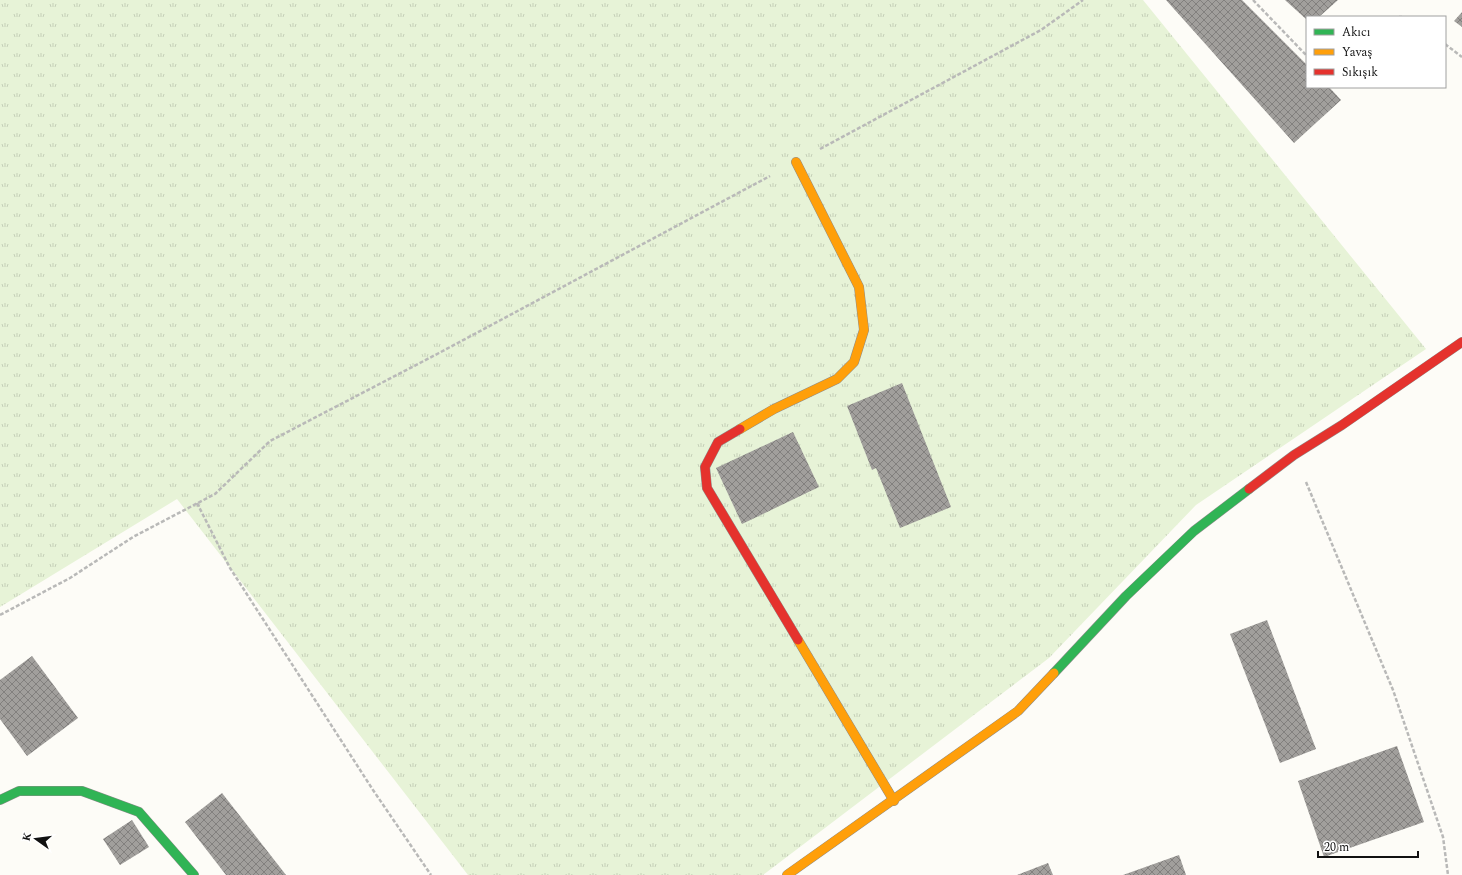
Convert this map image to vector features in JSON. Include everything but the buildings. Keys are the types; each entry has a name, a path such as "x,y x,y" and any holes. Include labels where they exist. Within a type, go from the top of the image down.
{"street":[{"path":"796,162 859,287 864,330 854,362 837,379 774,409 718,442 705,467 707,488 894,801"},
{"path":"786,875 894,801 1018,711 1126,596 1194,532 1294,455 1342,426 1462,342"},
{"path":"0,800 19,791 82,791 139,812 194,875"}],"path":[{"path":"0,616 70,578 133,537 215,494 270,441 439,353 1041,30 1083,0"},
{"path":"1253,0 1306,55"},
{"path":"1446,45 1462,57"},
{"path":"1294,455 1393,690 1442,836 1448,875"},
{"path":"197,504 230,568 373,790 431,875"}],"green space":[{"path":"0,0 1143,0 1426,349 1196,505 1049,658 763,875 468,875 177,499 0,607"}],"traffic: fast":[{"path":"1054,673 1126,596 1194,531 1249,489"},
{"path":"0,800 19,791 82,791 139,812 194,875"}],"traffic: slow":[{"path":"740,429 774,409 837,379 854,362 864,330 859,287 796,162"},
{"path":"798,640 894,801"},
{"path":"787,875 1018,711 1054,673"}],"traffic: jam":[{"path":"1249,489 1294,455 1342,425 1462,342"},
{"path":"740,429 718,442 705,467 707,488 798,640"}]}
